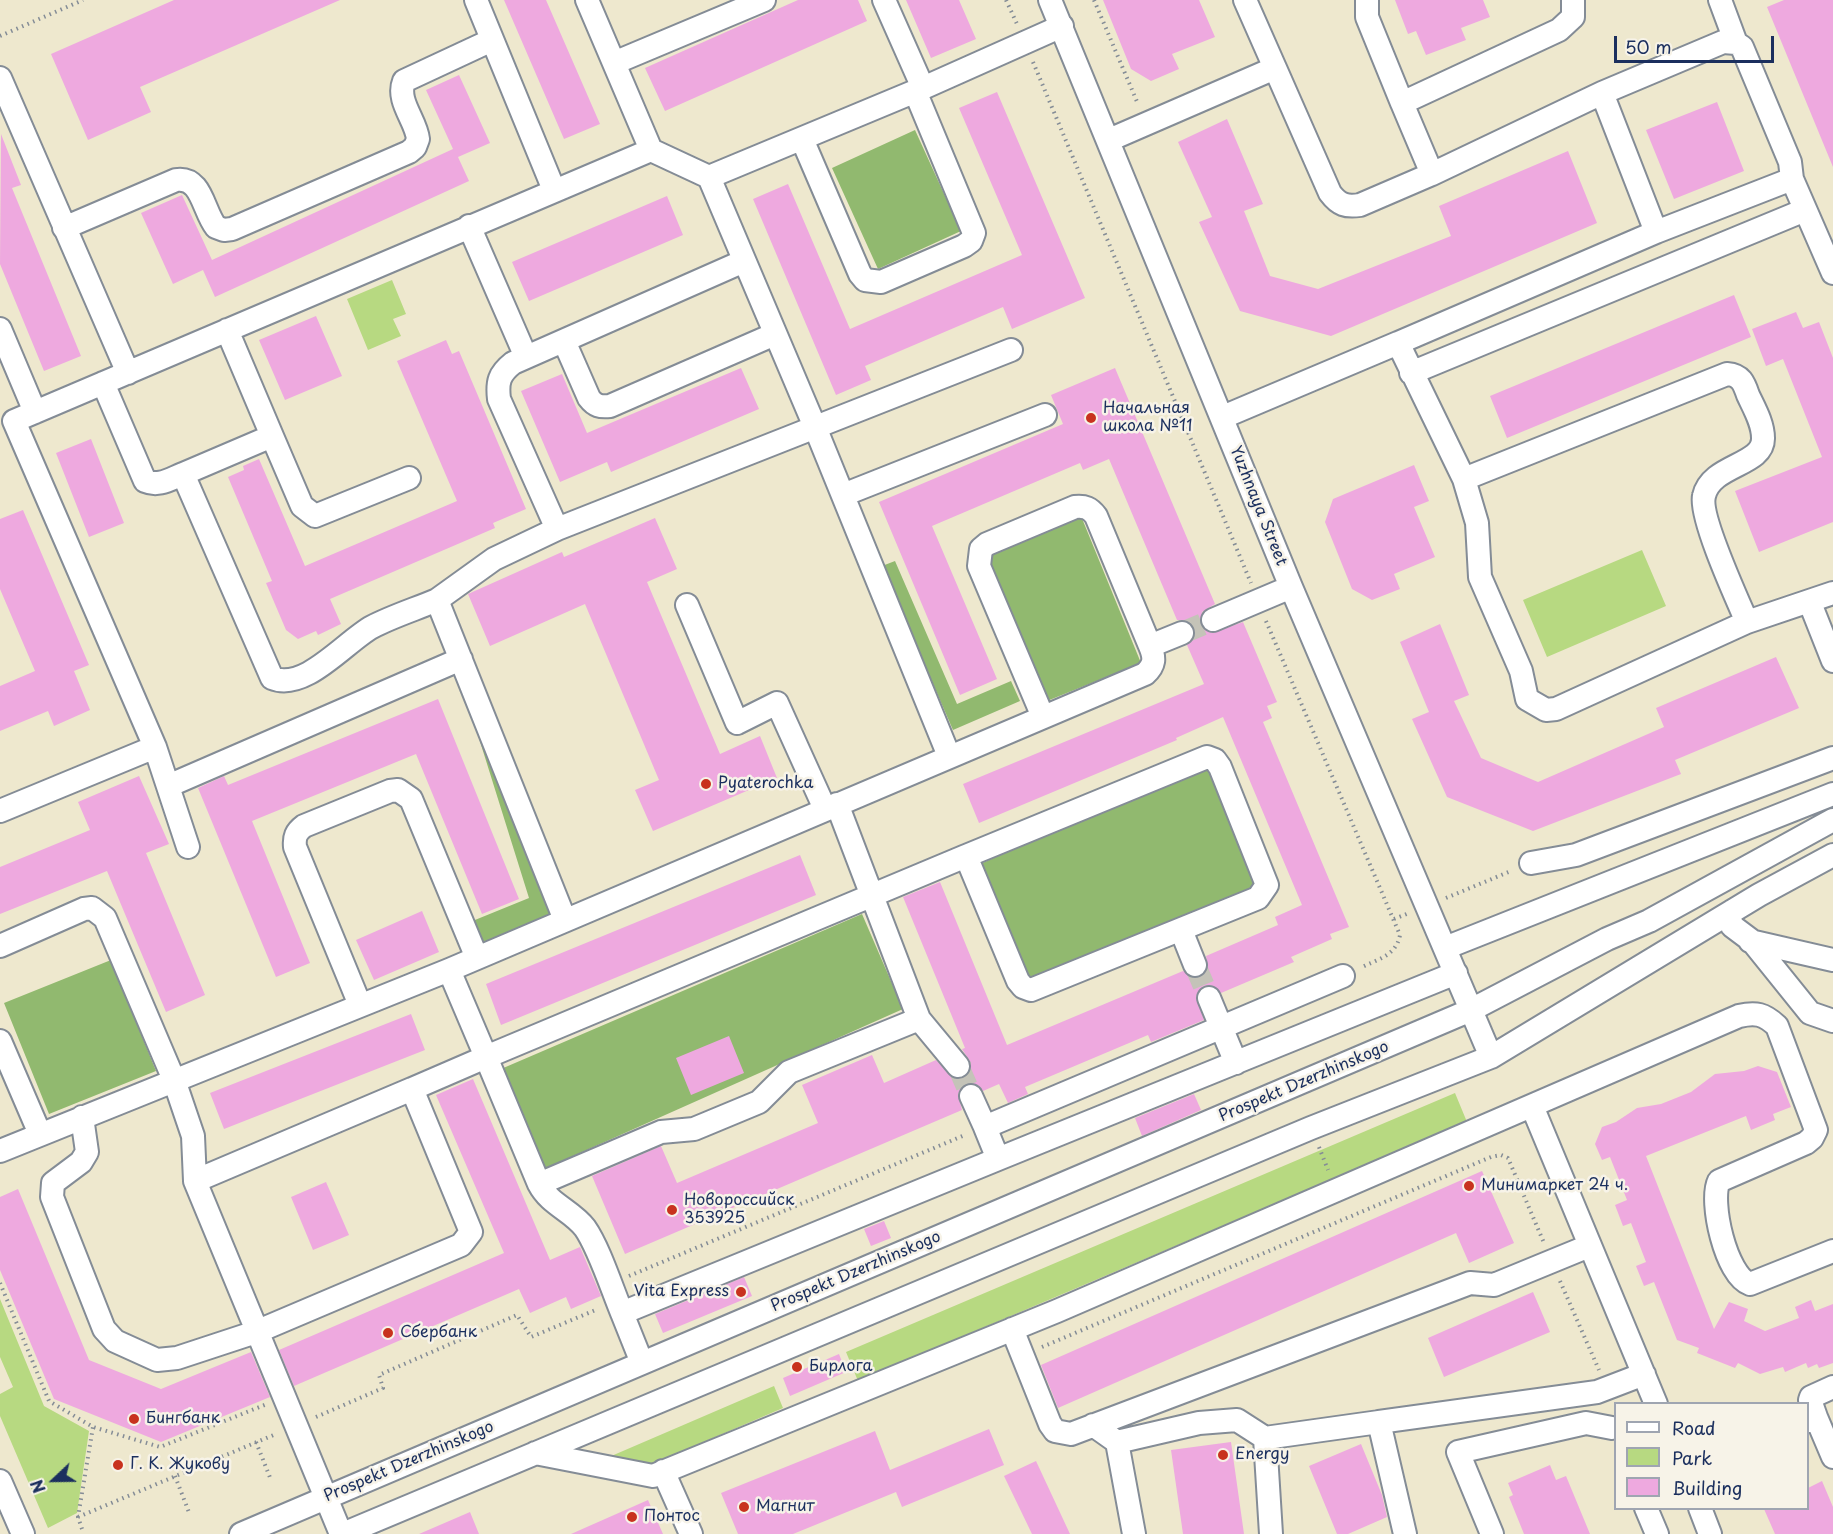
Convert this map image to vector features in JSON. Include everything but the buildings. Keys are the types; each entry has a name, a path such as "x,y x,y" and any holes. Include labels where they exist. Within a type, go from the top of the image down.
{"street":[{"path":"476,0 554,190"},
{"path":"587,0 651,150 708,177 843,495 948,756"},
{"path":"614,63 764,0"},
{"path":"802,139 860,274 865,280 881,282 971,241 974,233 884,0"},
{"name":"Yuzhnaya Street","path":"1050,0 1291,587 1471,1010"},
{"path":"1245,0 1330,193 1337,202 1348,207 1360,205 1432,174 1602,93 1723,42 1736,43 1742,47 1790,162 1792,179 1833,273"},
{"path":"1367,0 1367,17 1432,174"},
{"path":"1402,104 1559,30 1573,17 1573,0"},
{"path":"1720,0 1736,43"},
{"path":"708,177 919,90 1062,26"},
{"path":"64,228 184,178 192,181 197,188 216,227 224,230 232,229 409,152 415,147 418,139 402,97 401,89 404,81 492,40"},
{"path":"1108,140 1275,68"},
{"path":"0,78 128,373"},
{"path":"1602,93 1656,232"},
{"path":"188,847 155,747 7,424 651,150"},
{"path":"1222,417 1656,232 1792,179"},
{"path":"1410,373 1805,210"},
{"path":"470,226 526,357"},
{"path":"557,529 499,399 497,383 503,371 526,357 744,261"},
{"path":"0,329 35,412"},
{"path":"227,330 302,506 315,516 409,478"},
{"path":"564,340 589,398 594,404 602,407 610,406 775,333"},
{"path":"1398,343 1410,373 1464,479 1477,523 1480,577 1521,671 1527,699 1534,705 1546,710 1557,710 1747,622 1810,603 1833,593"},
{"path":"183,474 272,678 287,680 316,668 373,627 437,600 494,560 557,529 1011,350"},
{"path":"1464,479 1727,374 1735,375 1743,382 1762,428 1764,441 1761,451 1753,457 1716,475 1703,496 1707,521 1747,622"},
{"path":"103,383 145,481 153,484 162,483 272,436"},
{"path":"843,495 1045,415"},
{"path":"0,1151 449,970 1145,674 1155,661 1150,646 1096,516 1083,506 1075,507 987,544 981,549 979,566 1042,717"},
{"path":"1213,620 1291,587"},
{"path":"437,600 565,920"},
{"path":"1810,603 1833,661"},
{"path":"687,605 737,723 777,703 831,807 873,896 919,1018 958,1066"},
{"path":"1150,646 1182,633"},
{"path":"168,786 461,659"},
{"path":"0,811 155,747"},
{"path":"195,1181 486,1057 966,856 1207,757 1215,760 1220,767 1268,885 1258,898 1031,990 1023,987 1018,981 966,856"},
{"path":"1531,863 1576,855 1833,758"},
{"path":"360,1005 295,848 294,839 297,831 304,826 390,791 398,790 411,800 477,958"},
{"path":"1445,948 1833,794"},
{"name":"Prospekt Dzerzhinskogo","path":"241,1534 1471,1010 1607,939 1649,921 1833,820"},
{"path":"0,946 84,909 92,908 105,918 174,1080 193,1136 195,1181 295,1426 342,1534 1300,1132 1491,1058 1732,911 1833,855"},
{"path":"1732,911 1730,918 1732,926 1752,941 1810,1012 1833,1021"},
{"path":"1181,930 1196,965"},
{"path":"1699,931 1833,960"},
{"path":"449,970 539,1184 546,1197 576,1217 587,1231 642,1363"},
{"path":"620,1308 998,1159 1456,973"},
{"path":"985,1127 1343,976"},
{"path":"1209,998 1236,1063"},
{"path":"1471,1010 1491,1058"},
{"path":"535,1454 653,1476 1012,1329 1739,1016 1752,1013 1765,1016 1777,1026 1816,1130 1806,1143 1719,1181 1716,1195 1724,1247 1737,1275 1742,1281 1750,1284 1833,1251"},
{"path":"539,1184 661,1132 694,1129 759,1102 789,1072 919,1018"},
{"path":"0,1041 40,1134"},
{"path":"82,1117 87,1146 85,1158 58,1178 51,1190 104,1329 115,1341 158,1360 167,1360 256,1332 467,1240 471,1232 469,1224 412,1089"},
{"path":"971,1096 998,1159"},
{"path":"1532,1106 1655,1402"},
{"path":"1012,1329 1055,1431 1071,1434 1470,1283 1494,1285 1589,1245"},
{"path":"1117,1442 1199,1423 1237,1420 1265,1438 1597,1392 1644,1374"},
{"path":"1833,1387 1810,1400 1812,1419 1833,1457"},
{"path":"1379,1422 1406,1534"},
{"path":"1492,1534 1458,1452 1587,1423 1614,1430"},
{"path":"1093,1425 1117,1442 1134,1534"},
{"path":"1265,1438 1271,1534"},
{"path":"663,1471 690,1534"},
{"path":"0,1481 24,1534"},
{"path":"1646,1510 1657,1534"},
{"path":"1700,1510 1710,1534"}],"path":[{"path":"0,36 83,0"},
{"path":"1006,0 1400,935 1398,946 1393,953 1343,976"},
{"path":"1094,0 1146,124"},
{"path":"1394,920 1531,863"},
{"path":"78,1517 384,1388 379,1375 517,1315 531,1337 620,1308 633,1295 628,1276 985,1127"},
{"path":"1022,1355 1491,1157"},
{"path":"0,1283 49,1401 93,1427 160,1447 272,1402"},
{"path":"82,1529 78,1517 93,1427"},
{"path":"256,1442 271,1480"},
{"path":"175,1476 190,1515"}],"green space":[{"path":"915,130 961,231 878,269 832,168"},
{"path":"392,280 406,314 393,319 401,336 368,350 347,299"},
{"path":"1081,516 1141,663 1042,703 982,557"},
{"path":"1642,550 1666,606 1547,657 1523,600"},
{"path":"895,561 957,704 1011,681 1020,701 953,730 882,566"},
{"path":"462,684 552,914 479,946 470,922 529,898"},
{"path":"1209,762 1259,887 1029,986 978,865"},
{"path":"862,914 903,1009 544,1169 501,1069"},
{"path":"111,960 156,1071 49,1114 4,1003"},
{"path":"1455,1093 1467,1122 858,1381 846,1352"},
{"path":"0,1299 44,1406 89,1431 77,1513 48,1528 0,1416 0,1394 13,1387 0,1357"},
{"path":"774,1386 783,1408 650,1465 609,1457"}],"tunnel":[{"path":"1182,633 1213,620"},
{"path":"1195,965 1209,998"},
{"path":"958,1066 971,1096"}],"place":[{"name":"Начальная школа №11","path":"1091,418"},
{"name":"Pyaterochka","path":"706,784"},
{"name":"Минимаркет 24 ч.","path":"1469,1186"},
{"name":"Новороссийск 353925","path":"672,1210"},
{"name":"Vita Express","path":"741,1292"},
{"name":"Сбербанк","path":"388,1333"},
{"name":"Бирлога","path":"797,1367"},
{"name":"Бингбанк","path":"134,1419"},
{"name":"Energy","path":"1223,1455"},
{"name":"Г. К. Жукову","path":"118,1465"},
{"name":"Магнит","path":"744,1507"},
{"name":"Понтос","path":"632,1517"}]}
